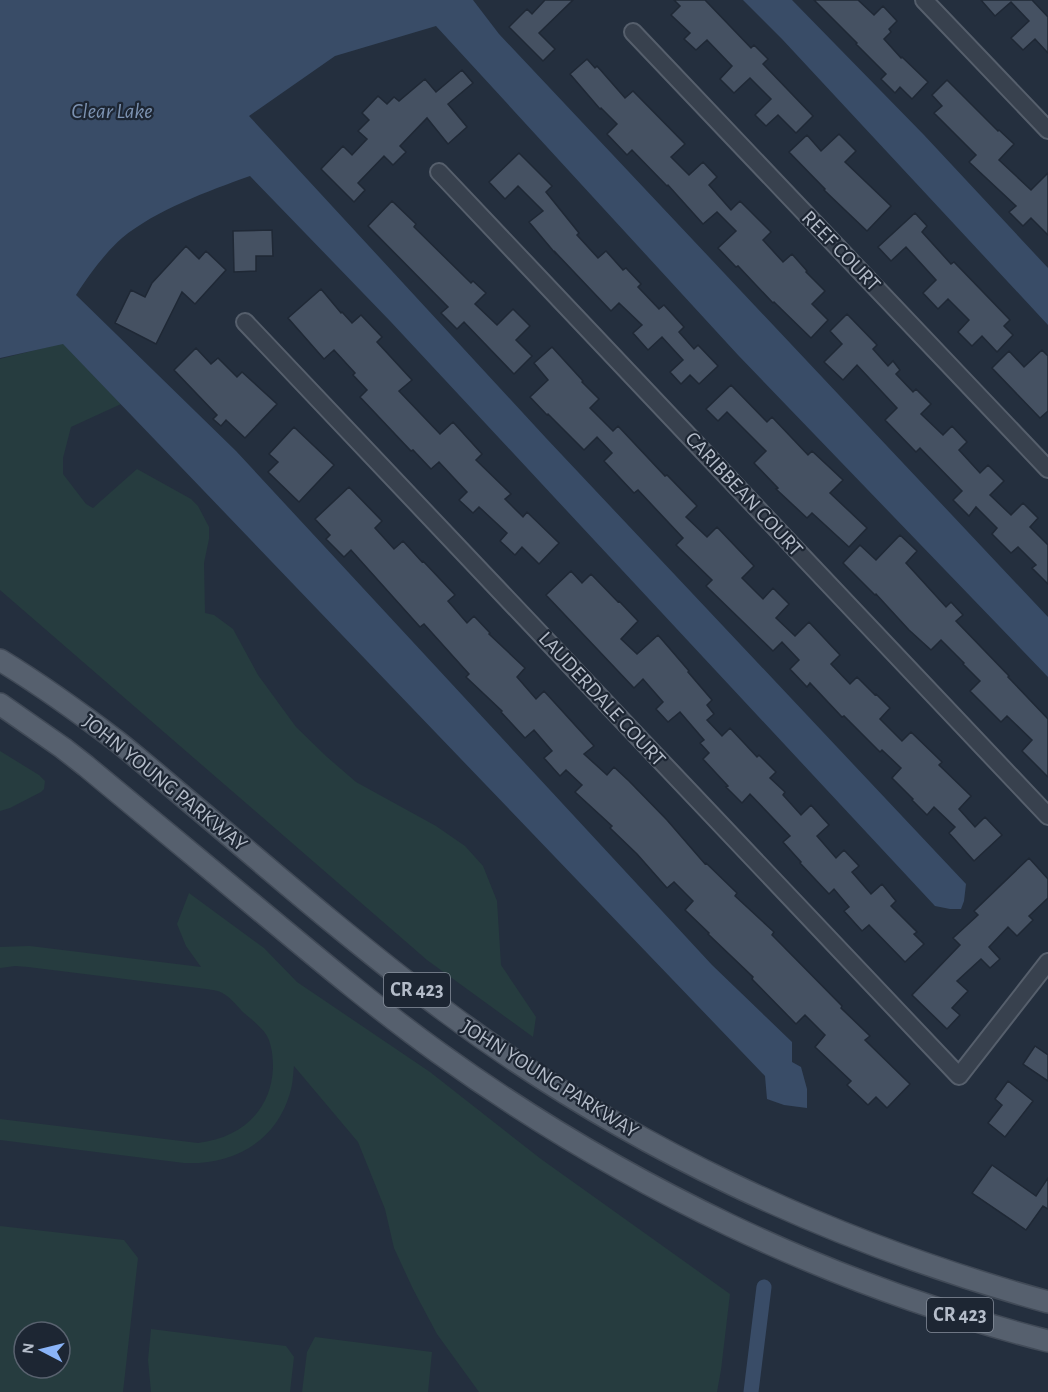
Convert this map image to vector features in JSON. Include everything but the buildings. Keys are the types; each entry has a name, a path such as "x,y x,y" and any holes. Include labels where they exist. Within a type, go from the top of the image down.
{"main road":[{"name":"JOHN YOUNG PARKWAY","path":"0,660 120,743 341,930 446,1012 563,1091 666,1151 803,1217 951,1273 1048,1302"},
{"name":"JOHN YOUNG PARKWAY","path":"0,704 86,766 375,1006 479,1081 569,1139 636,1178 788,1251 889,1291 1048,1341"}],"street":[{"path":"924,0 1048,130"},
{"name":"REEF COURT","path":"633,32 1048,469"},
{"name":"CARIBBEAN COURT","path":"439,172 1048,816"},
{"name":"LAUDERDALE COURT","path":"245,322 959,1076 1048,962"}],"green space":[{"path":"63,343 121,404 71,427 63,458 63,474 86,504 93,508 137,469 191,499 198,506 209,527 204,563 205,613 214,615 233,629 258,675 296,727 327,757 356,782 436,826 465,846 483,866 497,901 501,965 536,1017 533,1037 427,960 0,590 0,359"},
{"path":"0,751 45,781 41,792 0,811"},
{"path":"189,893 264,948 297,982 430,1072 541,1159 730,1294 717,1392 479,1392 437,1334 413,1289 394,1248 385,1209 358,1142 294,1066 290,1093 274,1125 250,1147 219,1160 184,1163 0,1140 0,1119 198,1143 213,1140 240,1129 259,1110 271,1084 273,1064 270,1043 260,1027 222,993 215,990 28,967 0,968 0,947 30,946 201,967 186,946 177,924"},
{"path":"0,1226 124,1240 138,1258 123,1392 0,1392"},
{"path":"151,1329 286,1346 294,1357 290,1392 151,1392 148,1360"},
{"path":"315,1337 432,1352 428,1392 302,1392 307,1352"}],"water":[{"name":"Clear Lake","path":"0,0 473,0 499,34 1048,617 1048,677 738,355 436,26 335,56 249,116 546,438 966,884 961,909 935,906 391,322 250,176 183,202 136,228 109,251 76,295 236,451 712,965 792,1042 792,1062 801,1067 807,1089 807,1108 784,1105 767,1099 765,1076 63,344 0,358"},
{"path":"743,0 792,0 924,135 1048,268 1048,325 782,39"}],"waterway":[{"path":"751,1392 764,1287"}]}
